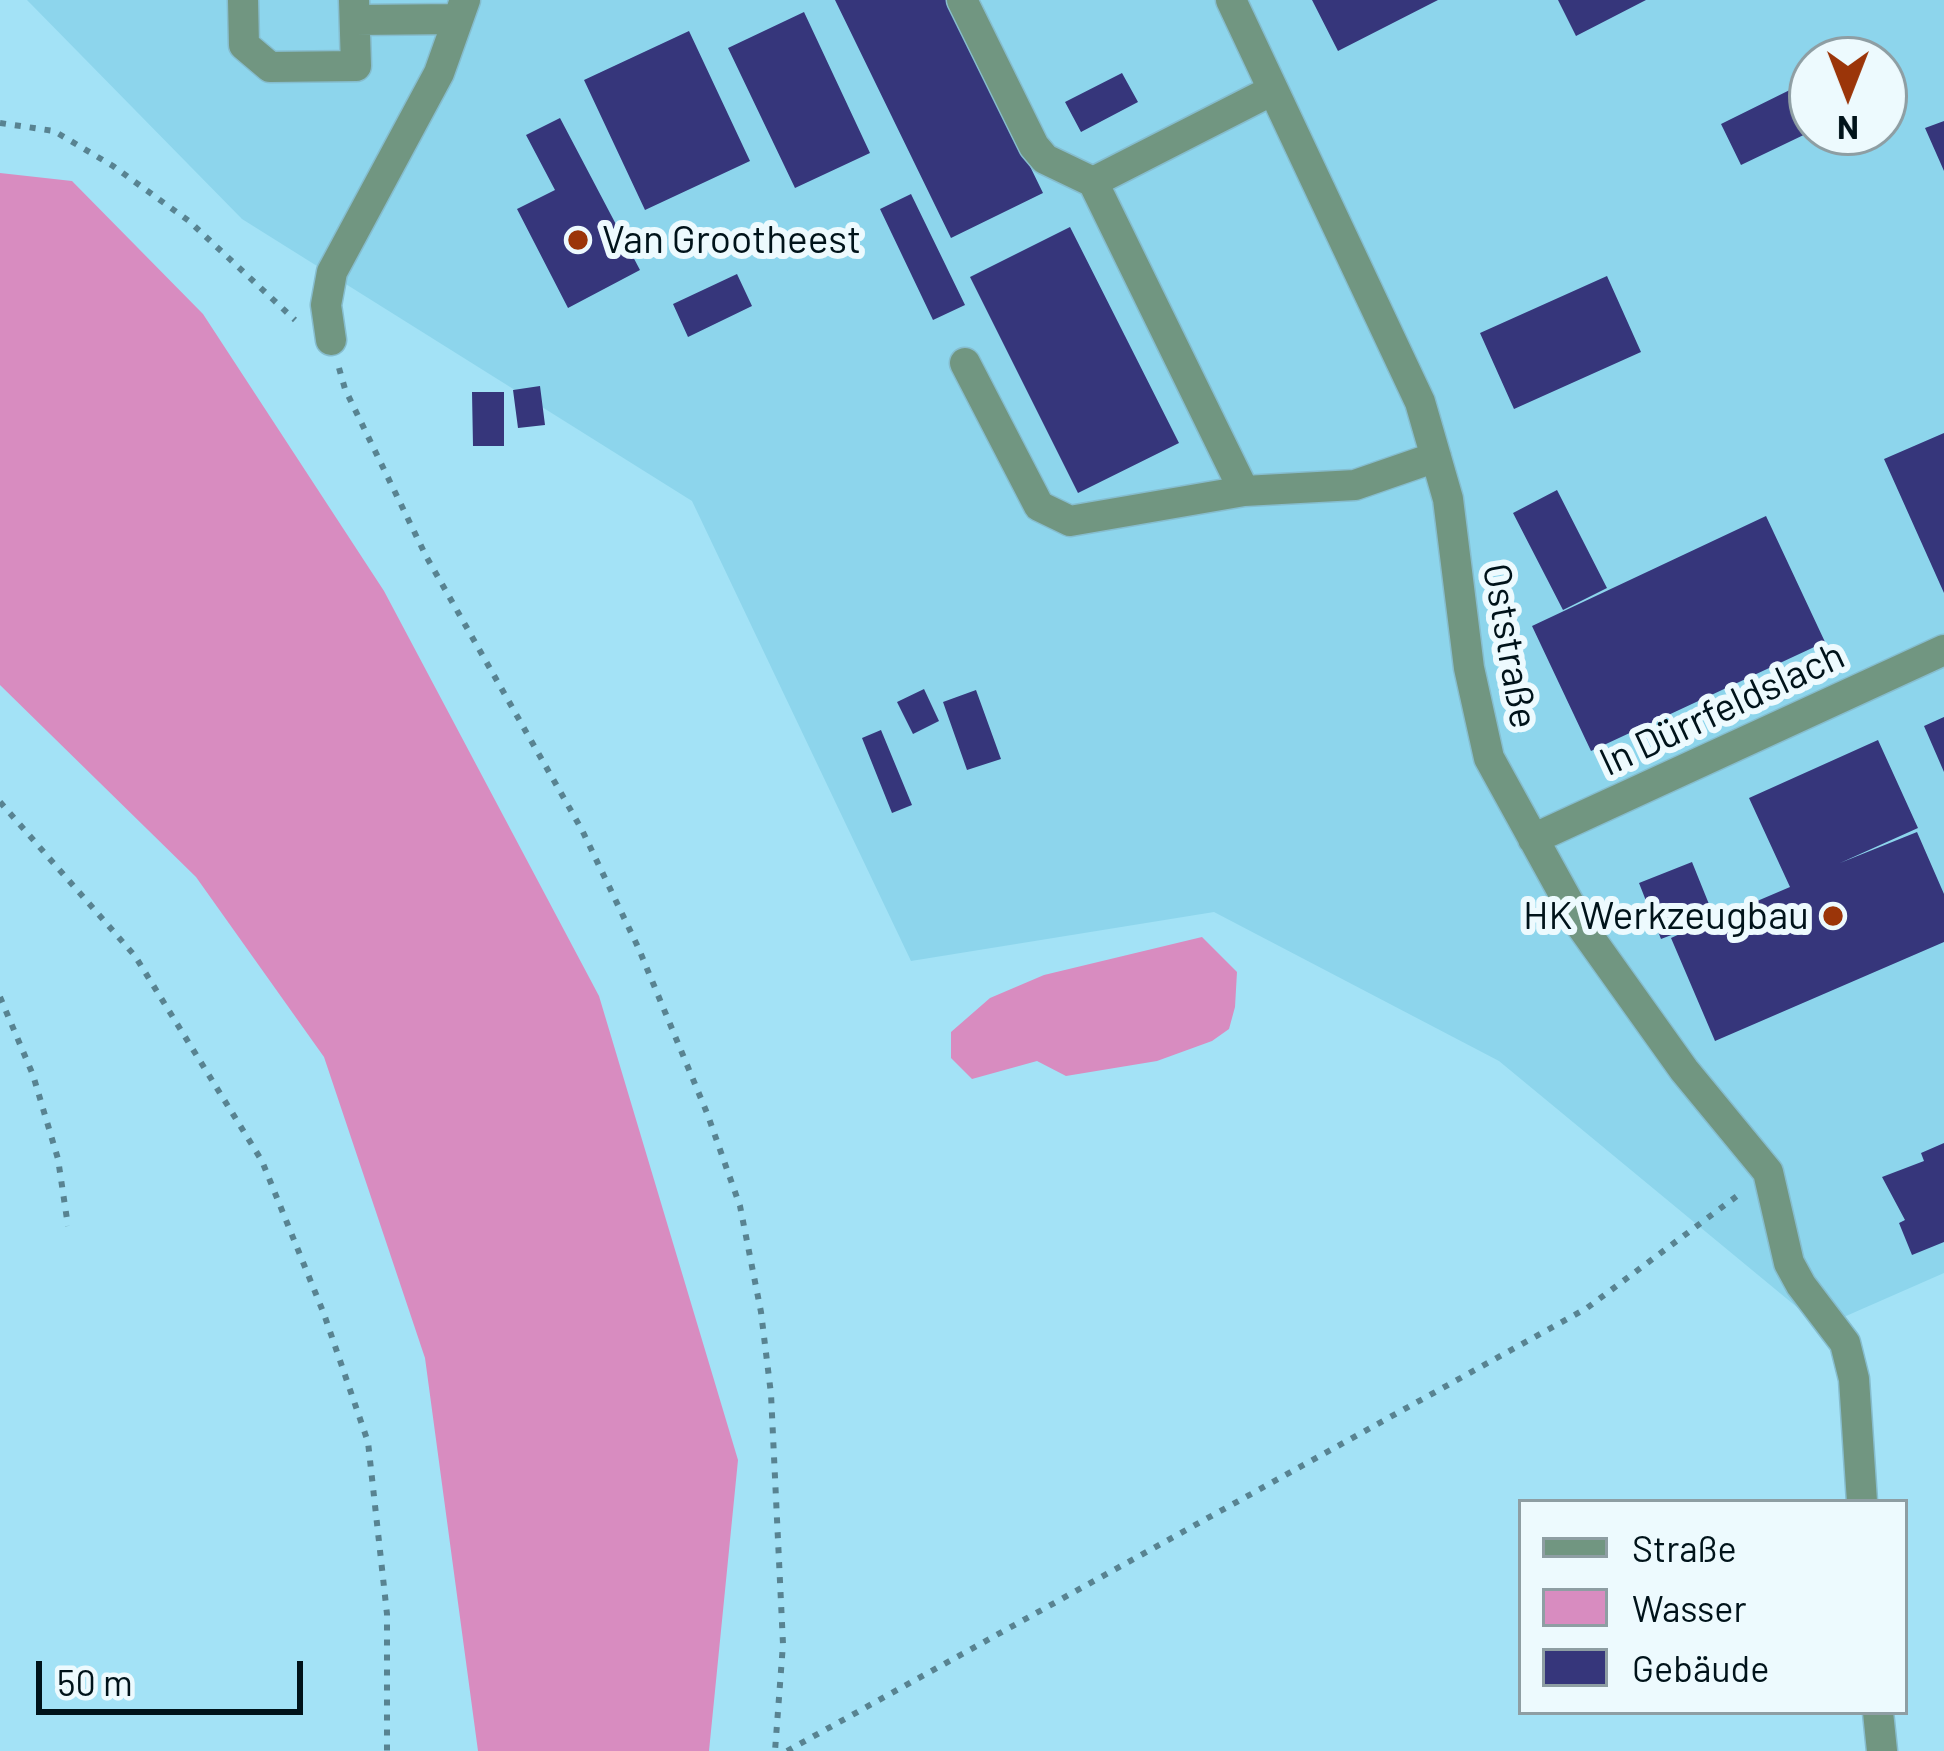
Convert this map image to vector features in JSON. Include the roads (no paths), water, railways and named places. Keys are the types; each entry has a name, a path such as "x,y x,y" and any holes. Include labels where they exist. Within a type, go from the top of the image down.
{"street":[{"path":"243,0 244,45 270,67 356,65 354,10 462,10 439,73 332,272 326,305 331,340"},
{"path":"962,0 1034,146 1045,159 1093,182 1244,491"},
{"name":"Oststraße","path":"1231,0 1420,402 1448,499 1469,668 1489,758 1582,927 1684,1070 1768,1172 1789,1263 1845,1343 1854,1379 1862,1499"},
{"path":"1093,182 1273,91"},
{"path":"965,363 1039,506 1070,521 1244,491 1355,485 1436,458"},
{"name":"In Dürrfeldslach","path":"1533,839 1944,650"},
{"path":"1878,1715 1882,1751"}],"water":[{"path":"0,173 72,181 203,314 384,591 599,996 738,1460 709,1751 478,1751 425,1358 324,1057 196,877 0,685"},
{"path":"1202,937 1237,972 1229,1029 1212,1041 1157,1061 1066,1076 1037,1061 972,1079 951,1058 951,1032 990,998 1044,975"}],"place":[{"name":"Van Grootheest","path":"578,240"},
{"name":"HK Werkzeugbau","path":"1833,916"}]}
